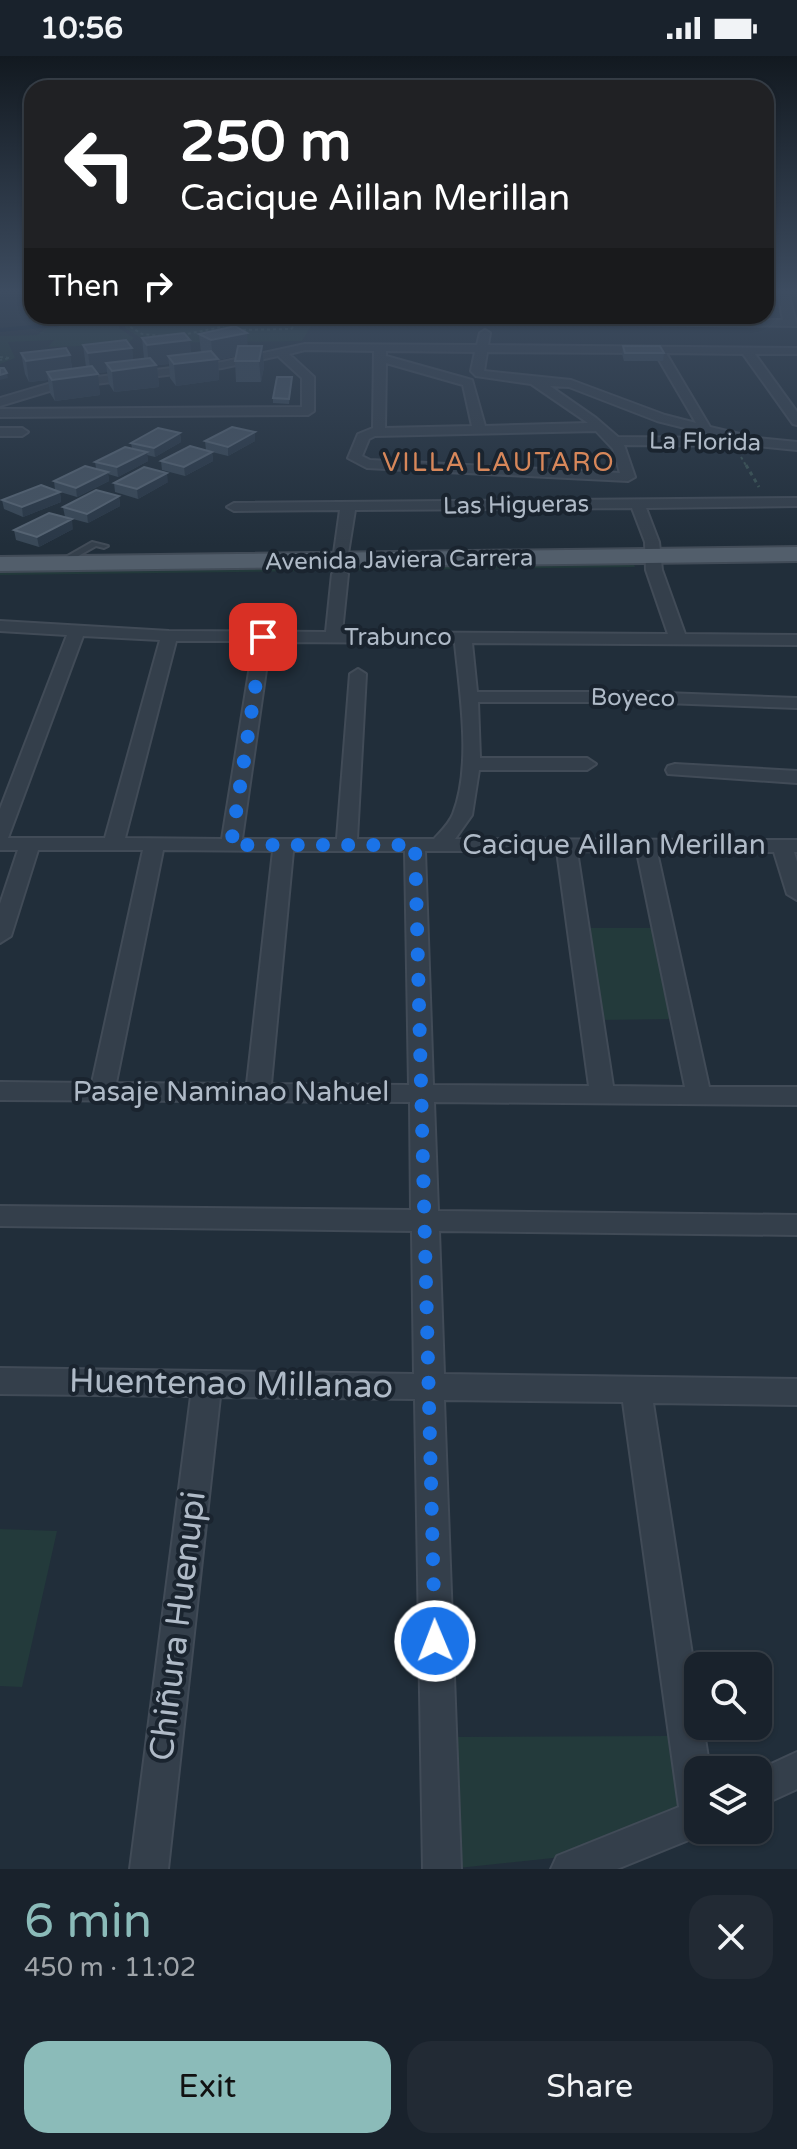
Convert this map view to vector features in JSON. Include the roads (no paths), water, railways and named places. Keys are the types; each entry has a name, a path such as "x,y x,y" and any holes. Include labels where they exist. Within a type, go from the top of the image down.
{"main road":[{"name":"Avenida Javiera Carrera","path":"0,564 58,564 97,551 340,567"},
{"name":"Avenida Javiera Carrera","path":"654,563 797,554"},
{"name":"Avenida Javiera Carrera","path":"0,578 340,567 654,563 797,568"}],"street":[{"path":"0,402 55,386 130,377"},
{"path":"0,413 308,411 308,377"},
{"path":"379,377 379,432"},
{"path":"450,377 468,383 479,428"},
{"path":"501,377 571,384 661,418 757,442"},
{"path":"674,377 706,430"},
{"path":"765,377 797,421"},
{"path":"535,382 563,398 597,427 613,441 621,450 628,477 367,464 355,458 364,435 379,432 597,427"},
{"path":"0,390 16,395"},
{"path":"0,432 22,432"},
{"name":"La Florida","path":"613,441 757,442 797,446"},
{"name":"Las Higueras","path":"234,507 797,502"},
{"path":"638,504 678,639"},
{"path":"333,638 348,507"},
{"name":"Trabunco","path":"0,626 169,636 797,640"},
{"path":"0,835 77,630"},
{"path":"113,845 169,636"},
{"path":"231,845 263,637"},
{"path":"442,1869 421,1094 428,845 462,815 469,764 469,697 463,637"},
{"path":"347,845 358,674"},
{"name":"Boyeco","path":"469,697 653,697 797,703"},
{"path":"469,764 587,764"},
{"path":"675,770 797,777"},
{"name":"Cacique Aillan Merillan","path":"0,844 789,846"},
{"path":"0,936 30,844"},
{"path":"102,1092 154,845"},
{"path":"258,1093 284,845"},
{"path":"566,845 602,1095"},
{"path":"646,845 699,1095"},
{"path":"789,846 797,894"},
{"name":"Pasaje Naminao Nahuel","path":"0,1091 797,1096"},
{"path":"0,1216 797,1225"},
{"name":"Huentenao Millanao","path":"0,1381 797,1392"},
{"name":"Chiñura Huenupi","path":"149,1869 207,1384"},
{"path":"636,1390 690,1756"},
{"path":"772,1782 797,1770"},
{"path":"570,1869 684,1824"}],"district":[{"name":"VILLA LAUTARO","path":"499,462"}]}
